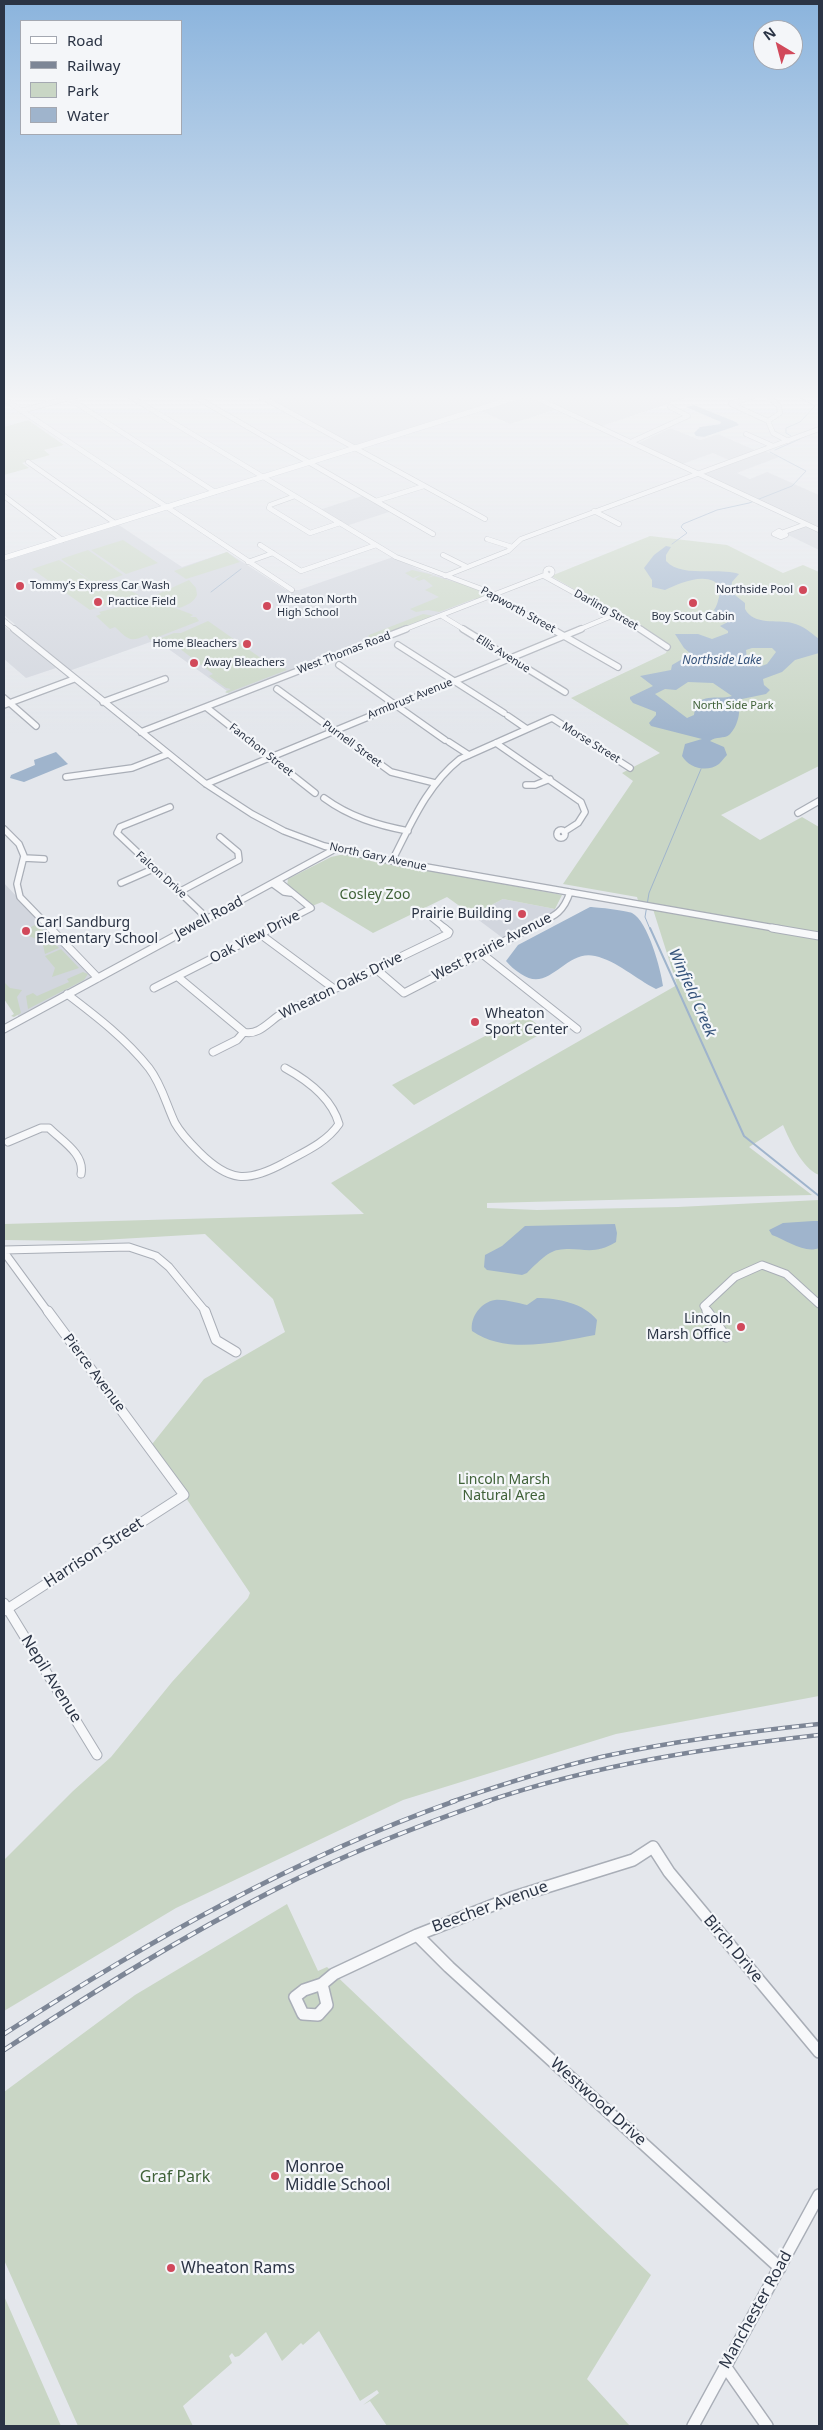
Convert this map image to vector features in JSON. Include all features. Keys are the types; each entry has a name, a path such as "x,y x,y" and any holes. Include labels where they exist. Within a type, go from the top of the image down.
{"main road":[{"path":"5,556 158,509"}],"street":[{"path":"22,509 62,540"},
{"path":"96,509 115,523"},
{"path":"170,509 292,590"},
{"path":"271,509 310,533 340,524"},
{"name":"Papworth Street","path":"317,509 401,559 494,595 618,667"},
{"path":"390,509 432,534"},
{"path":"467,509 485,519"},
{"path":"445,576 505,552 512,548 521,538 601,509"},
{"path":"775,509 819,530"},
{"path":"594,512 619,524"},
{"path":"784,532 806,524"},
{"path":"487,539 512,548"},
{"path":"260,545 301,571 376,545"},
{"path":"248,562 273,553"},
{"path":"443,555 467,567"},
{"name":"West Thomas Road","path":"141,732 545,575"},
{"name":"Darling Street","path":"545,575 636,626 667,647"},
{"name":"Armbrust Avenue","path":"206,784 614,615"},
{"name":"Ellis Avenue","path":"442,616 565,692"},
{"name":"North Gary Avenue","path":"4,621 206,784 273,826 335,849 392,861 819,936"},
{"path":"398,645 527,729"},
{"path":"339,666 469,755"},
{"path":"7,704 74,679"},
{"path":"103,702 165,679"},
{"name":"Purnell Street","path":"277,689 391,772 435,783"},
{"path":"4,698 7,704 36,726"},
{"name":"Fanchon Street","path":"206,707 316,793"},
{"name":"Morse Street","path":"527,729 552,718 630,768"},
{"path":"392,861 435,783 448,768 469,755 527,729"},
{"path":"496,743 577,797 585,812 578,823 564,832"},
{"path":"66,778 73,775 135,767 168,754"},
{"path":"526,785 535,785 550,779"},
{"path":"324,798 343,813 360,821 408,831"},
{"path":"798,813 819,801"},
{"name":"Falcon Drive","path":"170,806 117,830 118,835 208,919"},
{"path":"4,829 18,844 24,858 17,883 20,896 98,978"},
{"path":"179,892 239,860 238,852 220,837"},
{"name":"Jewell Road","path":"4,1029 335,849"},
{"path":"24,858 44,859"},
{"path":"121,883 153,869"},
{"name":"Oak View Drive","path":"154,988 310,908 291,893 284,892 275,882"},
{"name":"West Prairie Avenue","path":"376,969 404,993 560,912 570,892"},
{"name":"Wheaton Oaks Drive","path":"214,1052 237,1040 244,1032 250,1034 258,1031 278,1016 332,988 448,934 449,932 430,916"},
{"path":"260,934 332,988"},
{"path":"481,953 577,1029"},
{"path":"178,977 244,1032"},
{"path":"67,994 110,1026 152,1072 162,1088 176,1124 193,1146 217,1171 236,1177 256,1176 268,1172 328,1138 339,1124 335,1110 296,1073 285,1068"},
{"path":"4,1150 6,1140 42,1128 49,1128 80,1158 82,1165 81,1174"},
{"path":"4,1251 130,1247 148,1252 170,1267 202,1306 208,1315 216,1340 236,1352"},
{"name":"Pierce Avenue","path":"4,1251 184,1495"},
{"path":"726,1337 704,1306 736,1277 762,1265 786,1274 819,1304"},
{"name":"Harrison Street","path":"5,1608 184,1495"},
{"name":"Nepil Avenue","path":"5,1608 97,1755"},
{"name":"Birch Drive","path":"649,1850 653,1847 669,1872 819,2052"},
{"name":"Beecher Avenue","path":"322,1984 334,1974 417,1934 511,1898 633,1860 649,1850"},
{"name":"Westwood Drive","path":"417,1934 449,1967 780,2268"},
{"name":"Manchester Road","path":"693,2426 819,2194"},
{"path":"725,2366 768,2426"}],"shaded area":[{"path":"389,509 392,511 346,526 319,510"},
{"path":"777,509 819,509 819,529"},
{"path":"804,524 819,531 819,550 782,532"},
{"name":"Wheaton North High School","path":"119,525 182,567 227,552 286,590 299,590 393,557 422,571 469,585 487,594 230,696 227,691 156,640 69,671 4,615 4,559 11,559"},
{"path":"4,626 56,668 26,678 4,659"},
{"name":"Carl Sandburg Elementary School","path":"4,883 93,978 20,1018 4,999"},
{"path":"503,899 559,910 504,939 472,915"}],"green space":[{"name":"Lincoln Marsh Natural Area","path":"650,536 727,545 783,573 803,565 819,572 819,766 721,815 760,840 802,817 819,827 819,1175 802,1160 783,1125 749,1147 812,1195 487,1203 487,1208 537,1210 678,1207 819,1200 819,1696 616,1734 403,1800 176,1908 4,2011 4,1860 73,1791 111,1757 172,1682 248,1598 250,1593 184,1495 149,1448 204,1379 285,1332 273,1299 205,1234 85,1241 4,1240 4,1224 364,1214 331,1183 677,985 652,906 639,904 637,897 563,884 633,781 622,773 660,753 571,698 666,653 669,644 551,576"},
{"path":"123,540 158,563 126,574 91,550"},
{"path":"88,550 123,575 100,583 117,584 139,595 90,610 32,569 59,560 94,583 61,559"},
{"path":"227,552 240,562 186,579 174,571"},
{"path":"412,570 433,575 427,578 434,576 469,586 486,594 479,599 474,599 439,612 428,610 416,612 410,609 439,597 425,590 433,586 424,579 419,581 415,579 421,575 413,578 405,573"},
{"path":"189,580 196,588 197,595 192,602 184,606 179,608 156,595"},
{"path":"151,599 191,614 193,615 190,617 196,617 199,621 150,640 147,635 136,639 126,637 115,627 110,629 96,616 101,614 99,612"},
{"path":"423,614 434,616 369,639 371,641 366,640 369,635"},
{"path":"208,621 265,661 271,659 287,670 227,693 225,692 231,689 226,688 209,676 213,674 175,645 168,648 156,640 174,633 181,633"},
{"name":"Cosley Zoo","path":"350,855 562,895 555,909 503,899 472,915 447,897 373,933 322,902 312,906 287,886 288,879 331,857"},
{"path":"35,925 39,926 59,948 45,954 42,941 23,934 32,931 29,928"},
{"path":"61,949 79,968 52,977 55,968 45,956"},
{"path":"83,972 88,974 84,980 28,1009 26,996 33,993 37,996 69,982 67,979"},
{"path":"4,982 10,988 22,990 17,997 21,1013 14,1017 11,1016 14,1014 4,999"},
{"path":"525,1015 546,1031 414,1105 392,1085"},
{"name":"Graf Park","path":"287,1904 318,1971 327,1967 651,2275 587,2379 630,2426 387,2426 370,2401 363,2405 379,2393 377,2390 360,2401 319,2331 303,2345 301,2343 282,2361 266,2332 239,2356 235,2357 232,2353 229,2356 232,2363 183,2406 193,2426 78,2426 4,2260 4,2092 135,1995"},
{"path":"4,2296 61,2426 4,2426"}],"water":[{"name":"Northside Lake","path":"666,546 671,547 666,555 666,561 673,566 690,571 720,571 739,574 732,582 731,592 745,603 745,609 749,614 760,620 796,624 819,639 819,653 795,660 782,672 763,679 764,685 770,690 766,694 737,700 739,713 737,723 732,732 727,736 710,741 724,747 727,755 714,767 699,768 689,764 682,756 685,744 702,739 651,726 649,723 656,715 656,712 633,703 630,699 630,697 653,686 640,676 671,670 672,665 691,654 684,648 675,634 698,634 712,639 728,633 728,631 720,626 728,622 728,620 718,616 714,610 722,589 717,583 710,580 695,579 665,590 652,587 652,580 644,568 654,555","holes":["752,648 772,648 776,652 767,664 759,667 747,661 746,650","688,682 713,683 732,696 703,699 696,707 694,715 687,718 655,694 665,689 676,690"]},
{"path":"56,752 68,764 24,782 10,778 11,775 35,765 34,760"},
{"path":"590,907 629,912 638,918 653,946 663,986 656,989 619,966 595,956 584,956 575,959 541,979 531,979 521,974 506,961 518,945"},
{"path":"819,1221 819,1248 814,1249 796,1246 772,1235 769,1230 783,1223"},
{"path":"615,1224 616,1242 600,1249 554,1251 522,1275 487,1270 484,1267 485,1255 502,1246 525,1226"},
{"path":"537,1298 561,1300 585,1309 597,1320 595,1335 565,1341 516,1345 500,1343 472,1331 473,1321 478,1311 490,1301 502,1300 527,1305"}],"waterway":[{"path":"672,544 687,533 681,527 683,524 720,509"},
{"path":"211,592 241,569"},
{"name":"Winfield Creek","path":"650,929 645,917 649,893 701,769"},
{"name":"Winfield Creek","path":"650,928 744,1136 819,1196"}],"railway":[{"path":"451,1802 525,1778 601,1757 655,1746 819,1724"},
{"path":"485,1802 526,1789 608,1768 692,1752 819,1735"},
{"path":"4,2034 112,1967 223,1904 337,1849 455,1801"},
{"path":"4,2050 139,1965 208,1925 278,1888 382,1841 489,1801"}],"place":[{"name":"Tommy’s Express Car Wash","path":"20,586"},
{"name":"Northside Pool","path":"803,590"},
{"name":"Practice Field","path":"98,602"},
{"name":"Boy Scout Cabin","path":"693,603"},
{"name":"Wheaton North High School","path":"267,606"},
{"name":"Home Bleachers","path":"247,644"},
{"name":"Away Bleachers","path":"194,663"},
{"name":"Prairie Building","path":"522,914"},
{"name":"Carl Sandburg Elementary School","path":"26,931"},
{"name":"Wheaton Sport Center","path":"475,1022"},
{"name":"Lincoln Marsh Office","path":"741,1327"},
{"name":"Monroe Middle School","path":"275,2176"},
{"name":"Wheaton Rams","path":"171,2268"}],"park label":[{"name":"North Side Park","path":"733,706"}]}
